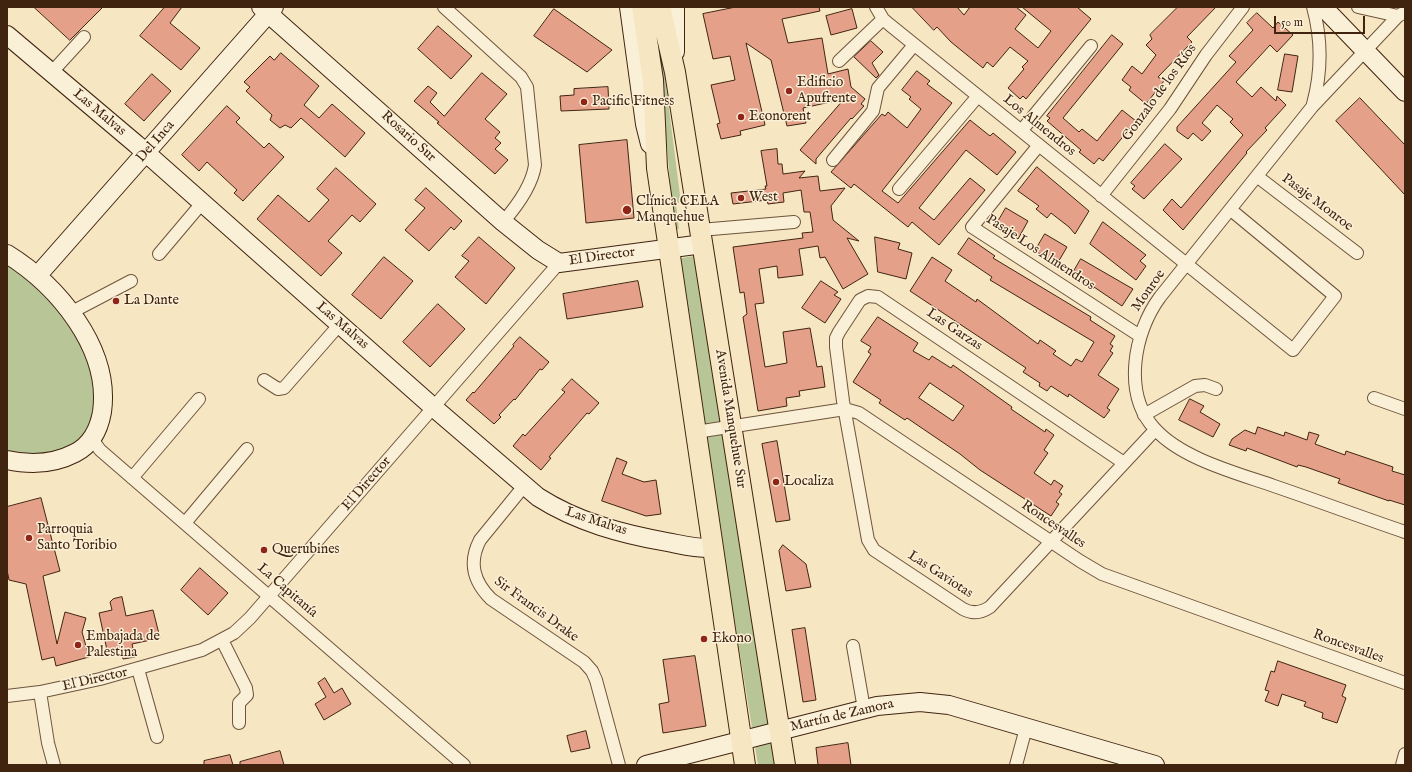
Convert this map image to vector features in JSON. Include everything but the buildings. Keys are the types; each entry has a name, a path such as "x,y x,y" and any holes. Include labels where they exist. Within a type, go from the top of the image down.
{"main road":[{"path":"642,7 653,80 657,168 745,765"},
{"name":"Avenida Manquehue Sur","path":"660,7 675,72 785,765"}],"street":[{"path":"444,7 521,77 527,87 535,165 533,178 513,211 503,222"},
{"path":"628,7 645,124 657,168"},
{"name":"Avenida Manquehue Sur","path":"675,7 675,72"},
{"name":"Los Almendros","path":"876,7 883,19 914,45 1022,130 1186,265"},
{"name":"Gonzalo de los Ríos","path":"1101,196 1170,109 1206,55 1243,7"},
{"name":"Monroe","path":"1312,107 1319,75 1321,53 1317,21 1313,7"},
{"path":"1323,7 1405,92"},
{"path":"1358,7 1401,12"},
{"name":"Rosario Sur","path":"268,9 503,222 559,263"},
{"name":"Del Inca","path":"37,276 146,153 268,9"},
{"name":"Monroe","path":"1401,12 1312,107 1258,177 1152,308 1140,336 1136,369 1138,393 1144,415 1155,430 1198,459 1405,532"},
{"path":"839,61 883,19"},
{"name":"Las Malvas","path":"7,35 146,153 524,486 554,507 588,522 650,539 701,549 713,548"},
{"path":"52,72 84,37"},
{"path":"833,160 873,111 878,88 914,45"},
{"path":"1022,130 1091,46"},
{"path":"899,189 978,96"},
{"name":"Pasaje Los Almendros","path":"1039,145 972,227 1140,336"},
{"name":"Pasaje Monroe","path":"1258,177 1358,253"},
{"path":"159,254 202,203"},
{"path":"1186,265 1293,350 1335,296 1231,210"},
{"path":"701,237 794,222"},
{"name":"El Director","path":"7,696 40,692 138,669 202,650 222,640 243,626 270,596 559,263 669,248 701,237"},
{"path":"7,254 37,276 70,313 89,344 101,377 103,403 100,418 92,439 80,451 67,457 52,461 31,463 7,460"},
{"path":"70,313 131,281"},
{"name":"Las Garzas","path":"844,409 836,338 860,300 873,296 882,300 1124,463"},
{"path":"264,380 278,390 284,388 340,324"},
{"path":"1144,415 1195,386 1205,385 1216,389"},
{"path":"1374,398 1405,409"},
{"path":"132,478 199,399"},
{"name":"Roncesvalles","path":"696,432 844,409 859,413 1051,542 1102,574 1405,683"},
{"name":"Las Gaviotas","path":"844,409 868,540 874,550 963,609 976,613 990,607 1155,430"},
{"name":"La Capitanía","path":"92,439 100,450 464,765"},
{"path":"185,523 247,449"},
{"name":"Sir Francis Drake","path":"524,486 480,540 473,562 476,579 480,586 492,599 584,662 592,671 596,680 619,765"},
{"path":"222,640 246,688 247,695 239,703 239,723"},
{"path":"853,646 864,709"},
{"path":"138,669 157,737"},
{"path":"40,692 48,743 54,765"},
{"name":"Martín de Zamora","path":"646,765 891,703 935,703 950,705 1155,765"},
{"path":"1016,765 1026,728"},
{"path":"1402,765 1405,754"}],"green space":[{"path":"655,23 658,23 681,203 676,203 679,229 674,230 662,86"},
{"path":"694,256 776,765 758,765 676,259"},
{"path":"7,259 55,304 83,343 98,397 87,435 75,445 42,456 7,453"}],"place":[{"name":"Edificio Apufrente","path":"789,91"},
{"name":"Pacific Fitness","path":"584,102"},
{"name":"Econorent","path":"741,117"},
{"name":"West","path":"741,198"},
{"name":"Clínica CELA Manquehue","path":"627,210"},
{"name":"La Dante","path":"116,301"},
{"name":"Localiza","path":"776,482"},
{"name":"Parroquia Santo Toribio","path":"29,538"},
{"name":"Querubines","path":"264,550"},
{"name":"Ekono","path":"704,639"},
{"name":"Embajada de Palestina","path":"78,645"}]}
